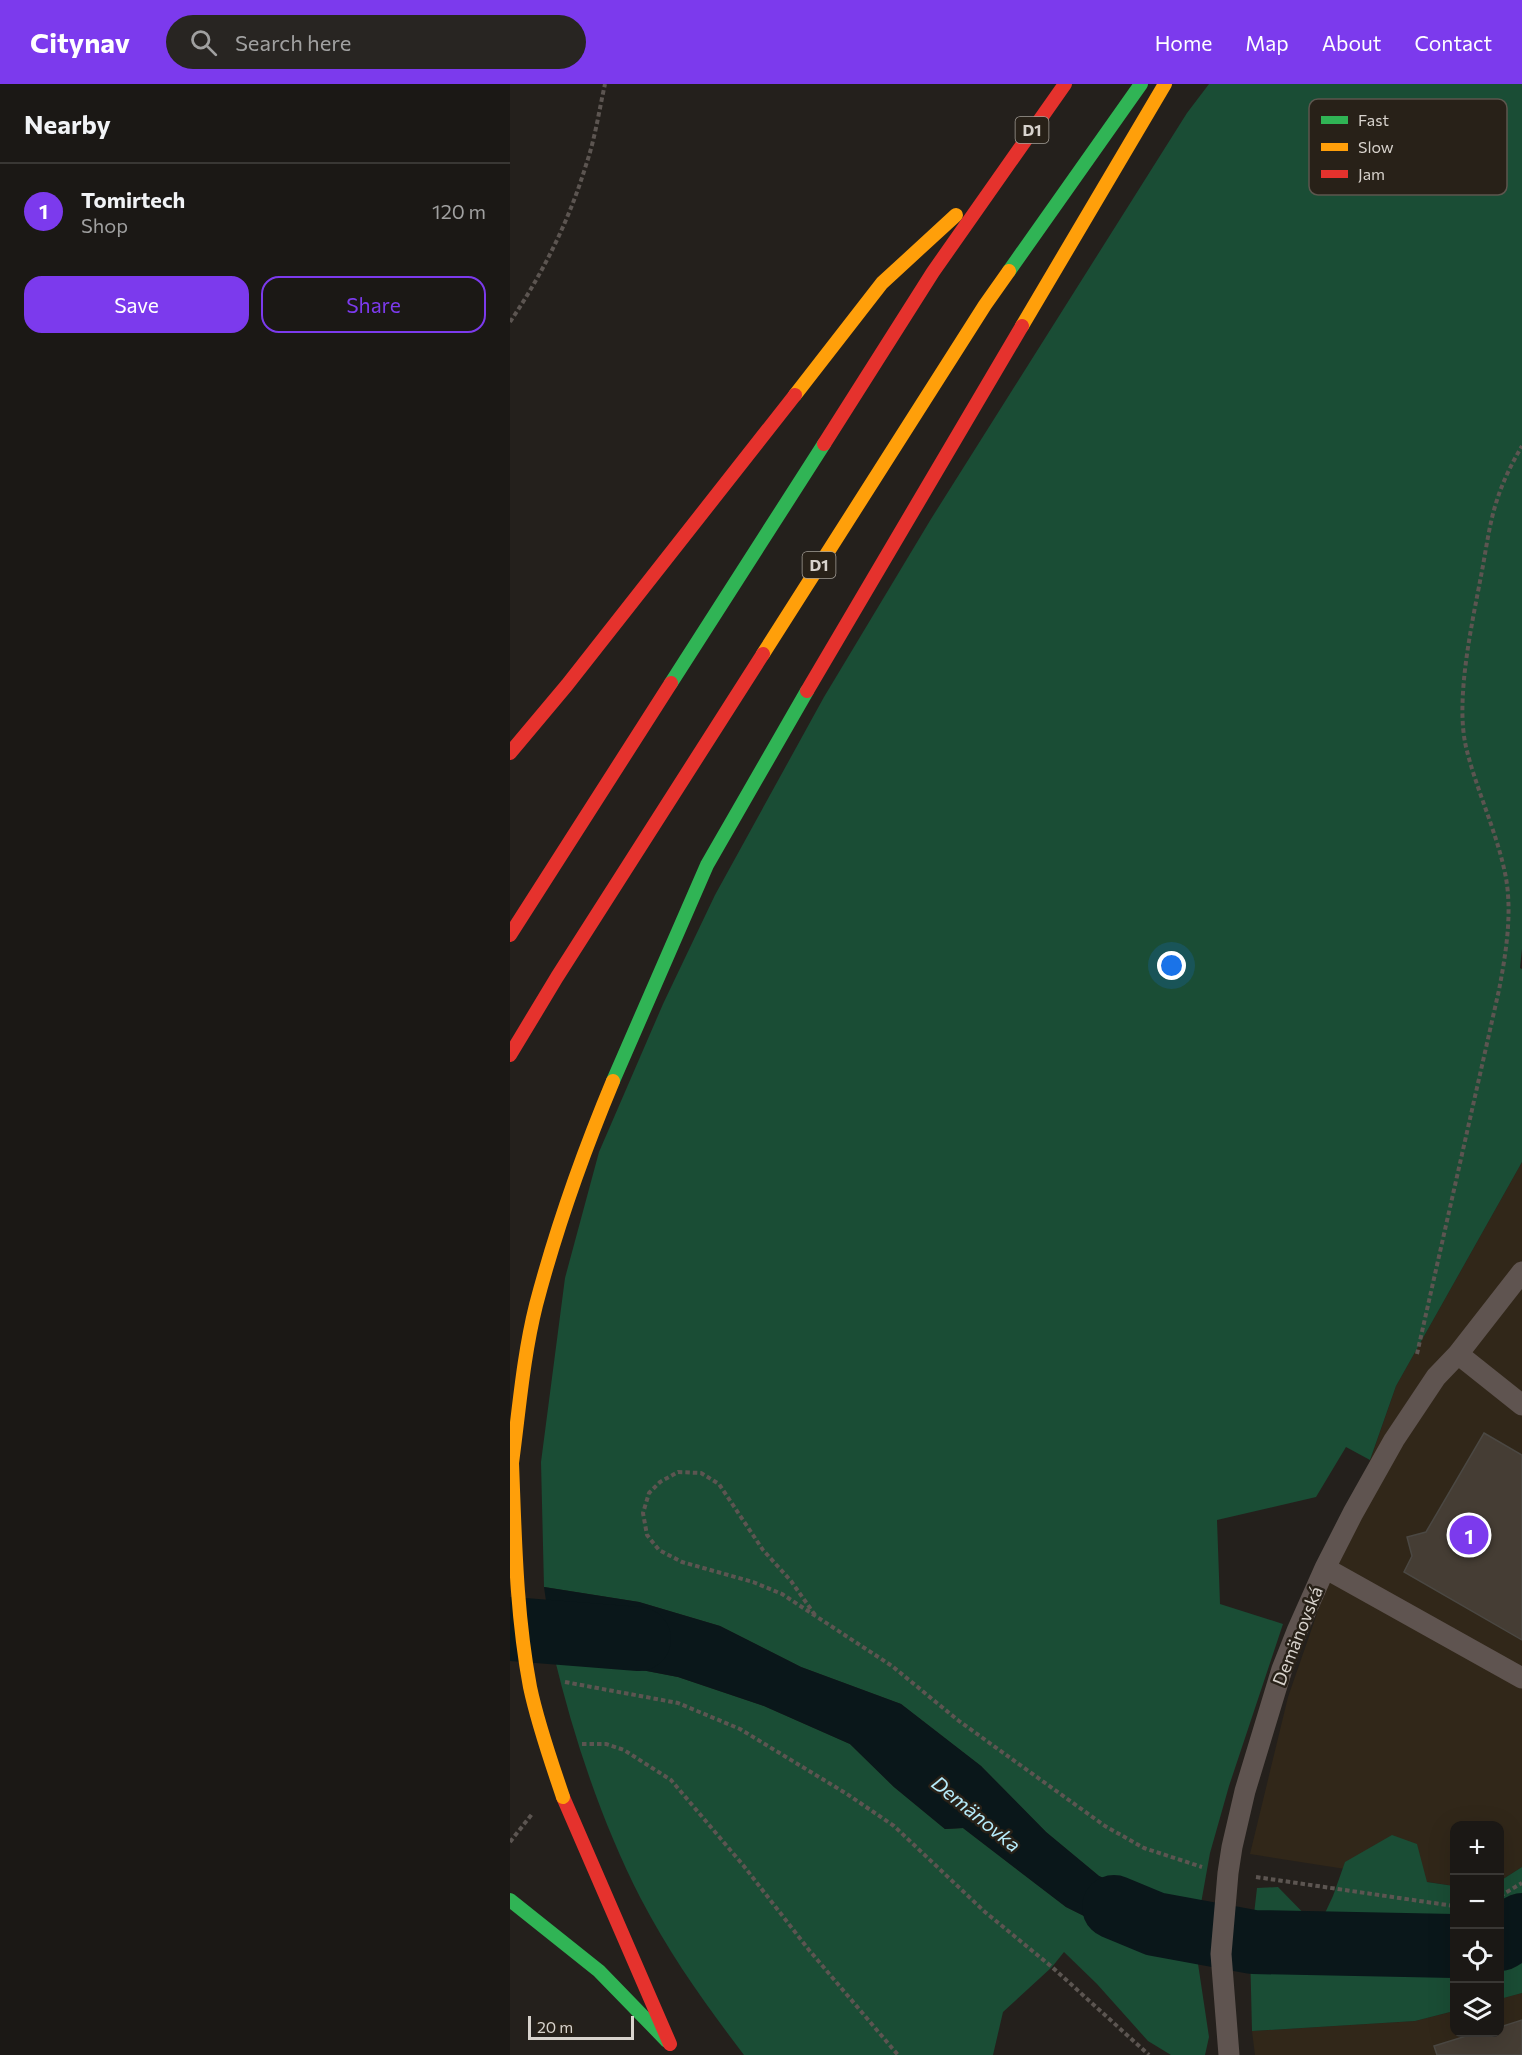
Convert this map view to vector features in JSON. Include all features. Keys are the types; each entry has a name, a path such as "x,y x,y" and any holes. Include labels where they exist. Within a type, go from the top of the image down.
{"main road":[{"name":"D1","path":"510,934 933,272 1065,84"},
{"name":"D1","path":"510,1055 563,967 985,305 1141,84"},
{"path":"675,2050 563,1797 540,1729 528,1674 520,1613 512,1463 523,1376 536,1307 569,1200 612,1084 707,865 844,625 1165,84"},
{"path":"510,753 567,685 882,283 999,176"},
{"path":"510,1900 598,1971 675,2050"}],"lane":[{"name":"Demänovská","path":"1229,2055 1221,1954 1227,1880 1232,1846 1245,1791 1282,1669 1325,1568 1394,1440 1436,1377 1458,1354 1522,1272"},
{"path":"1458,1354 1522,1405"},
{"path":"1325,1568 1522,1678"}],"path":[{"path":"510,322 547,261 569,214 587,163 605,84"},
{"path":"1416,1361 1506,952 1505,875 1466,746 1463,723 1469,640 1496,502 1505,478 1522,446"},
{"path":"815,1615 763,1550 719,1484 701,1473 678,1472 660,1482 649,1493 643,1514 647,1535 659,1550 682,1562 753,1582 782,1594 892,1666 959,1721 1105,1826 1144,1848 1227,1880 1450,1905"},
{"path":"561,1681 678,1703 740,1729 847,1794 894,1826 986,1912 1052,1967 1149,2055"},
{"path":"578,1744 606,1744 624,1750 671,1779 743,1865 809,1950 898,2055"},
{"path":"510,1842 534,1812"},
{"path":"1504,1894 1522,1883"}],"shaded area":[{"path":"1522,1162 1522,1867 1504,1878 1504,1821 1450,1821 1450,1885 1250,1854 1288,1697 1396,1386"},
{"path":"1522,1993 1522,2055 1255,2055 1252,2031 1415,2021 1450,2012 1450,2037 1504,2037 1504,1998"}],"green space":[{"path":"1209,84 1522,84 1522,949 1520,968 1522,969 1522,1162 1396,1386 1370,1460 1346,1447 1316,1497 1217,1520 1220,1604 1283,1624 1229,1786 1210,1853 1200,1909 1161,1905 1099,1876 1046,1832 981,1766 901,1704 801,1667 720,1626 639,1602 544,1587 541,1462 565,1278 599,1152 663,1004 715,895 824,697 931,519 1187,113"},
{"path":"554,1656 595,1661 678,1677 764,1706 850,1744 894,1787 945,1829 963,1828 1066,1907 1136,1942 1197,1957 1209,2037 1205,2055 1171,2055 1148,2041 1097,1984 1064,1952 1052,1967 1003,2012 993,2055 744,2055 676,1960 652,1920 627,1870 590,1780"},
{"path":"1392,1835 1417,1844 1427,1882 1450,1885 1450,2012 1415,2021 1252,2031 1250,1949 1257,1888 1278,1887 1318,1928 1345,1862"},
{"path":"1522,1867 1522,1993 1504,1998 1504,1929 1504,1878"}],"water":[{"path":"544,1587 639,1602 720,1626 801,1667 901,1704 981,1766 1046,1832 1099,1876 1161,1905 1200,1909 1197,1957 1136,1942 1066,1907 963,1828 945,1829 894,1787 850,1744 764,1706 678,1677 595,1661 554,1656"}],"building":[{"path":"1484,1433 1522,1455 1522,1640 1404,1572 1412,1556 1407,1537 1426,1532"},
{"path":"1522,2020 1522,2055 1437,2055 1434,2046 1463,2037 1504,2037 1504,2026"}],"waterway":[{"name":"Demänovka","path":"510,1629 639,1639"},
{"name":"Demänovka","path":"1114,1907 1155,1924 1253,1942 1450,1946"},
{"name":"Demänovka","path":"1504,1936 1522,1925"}],"traffic: fast":[{"path":"1009,271 1141,84"},
{"path":"671,683 824,444"},
{"path":"613,1081 707,865 807,691"},
{"path":"510,1900 599,1971 667,2041"}],"traffic: slow":[{"path":"1022,326 1165,84"},
{"path":"795,395 882,283 956,215"},
{"path":"763,654 985,305 1009,271"},
{"path":"512,1463 525,1364 536,1305 571,1192 613,1081"},
{"path":"512,1463 517,1575 525,1659 537,1715 563,1797"}],"traffic: jam":[{"path":"824,444 933,272 1065,84"},
{"path":"807,691 1022,326"},
{"path":"510,753 567,685 795,395"},
{"path":"510,1055 557,977 763,654"},
{"path":"510,935 671,683"},
{"path":"563,1797 670,2044"}],"place":[{"name":"Tomirtech","path":"1469,1535"}]}
